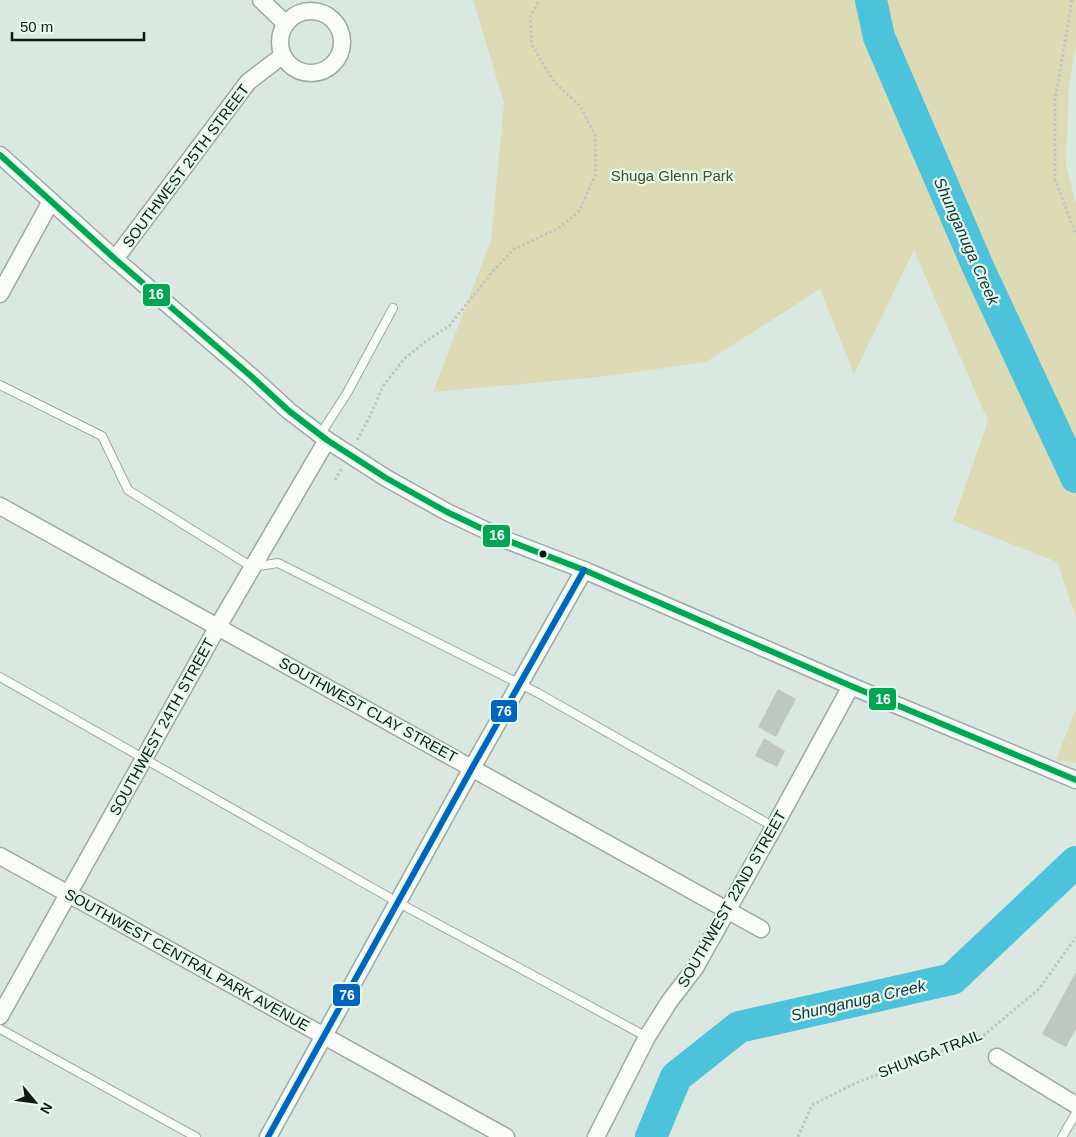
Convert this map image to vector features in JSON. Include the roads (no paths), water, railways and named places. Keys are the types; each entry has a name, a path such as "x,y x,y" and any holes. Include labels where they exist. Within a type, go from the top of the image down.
{"street":[{"path":"261,0 286,24"},
{"path":"318,11 334,20 341,31 343,41 341,53 332,66 316,74 301,73 289,65 282,56 279,43 281,33 286,24 298,13 318,11"},
{"name":"SOUTHWEST 25TH STREET","path":"115,259 248,82 282,56"},
{"path":"0,154 115,259 289,411 324,438 386,478 447,512 506,540 584,570 851,686 1071,778"},
{"path":"0,294 51,201"},
{"name":"SOUTHWEST 24TH STREET","path":"0,1016 324,438"},
{"name":"SOUTHWEST CLAY STREET","path":"0,506 762,930"},
{"path":"268,1137 584,570"},
{"name":"SOUTHWEST 22ND STREET","path":"596,1137 647,1037 695,968 851,686"},
{"name":"SOUTHWEST CENTRAL PARK AVENUE","path":"0,856 506,1137"},
{"path":"997,1057 1076,1105"}],"lane":[{"path":"324,438 393,308"},
{"path":"0,385 102,436 128,490 252,567 278,563 519,684 774,827"},
{"path":"0,678 399,903 647,1037"},
{"path":"0,1029 196,1137"},
{"path":"1062,1137 1076,1113"}],"waterway":[{"name":"Shunganuga Creek","path":"871,0 879,37 978,267 1076,477"},
{"name":"Shunganuga Creek","path":"651,1137 676,1077 739,1027 952,979 1076,862"}],"park label":[{"name":"Shuga Glenn Park","path":"672,176"}]}
